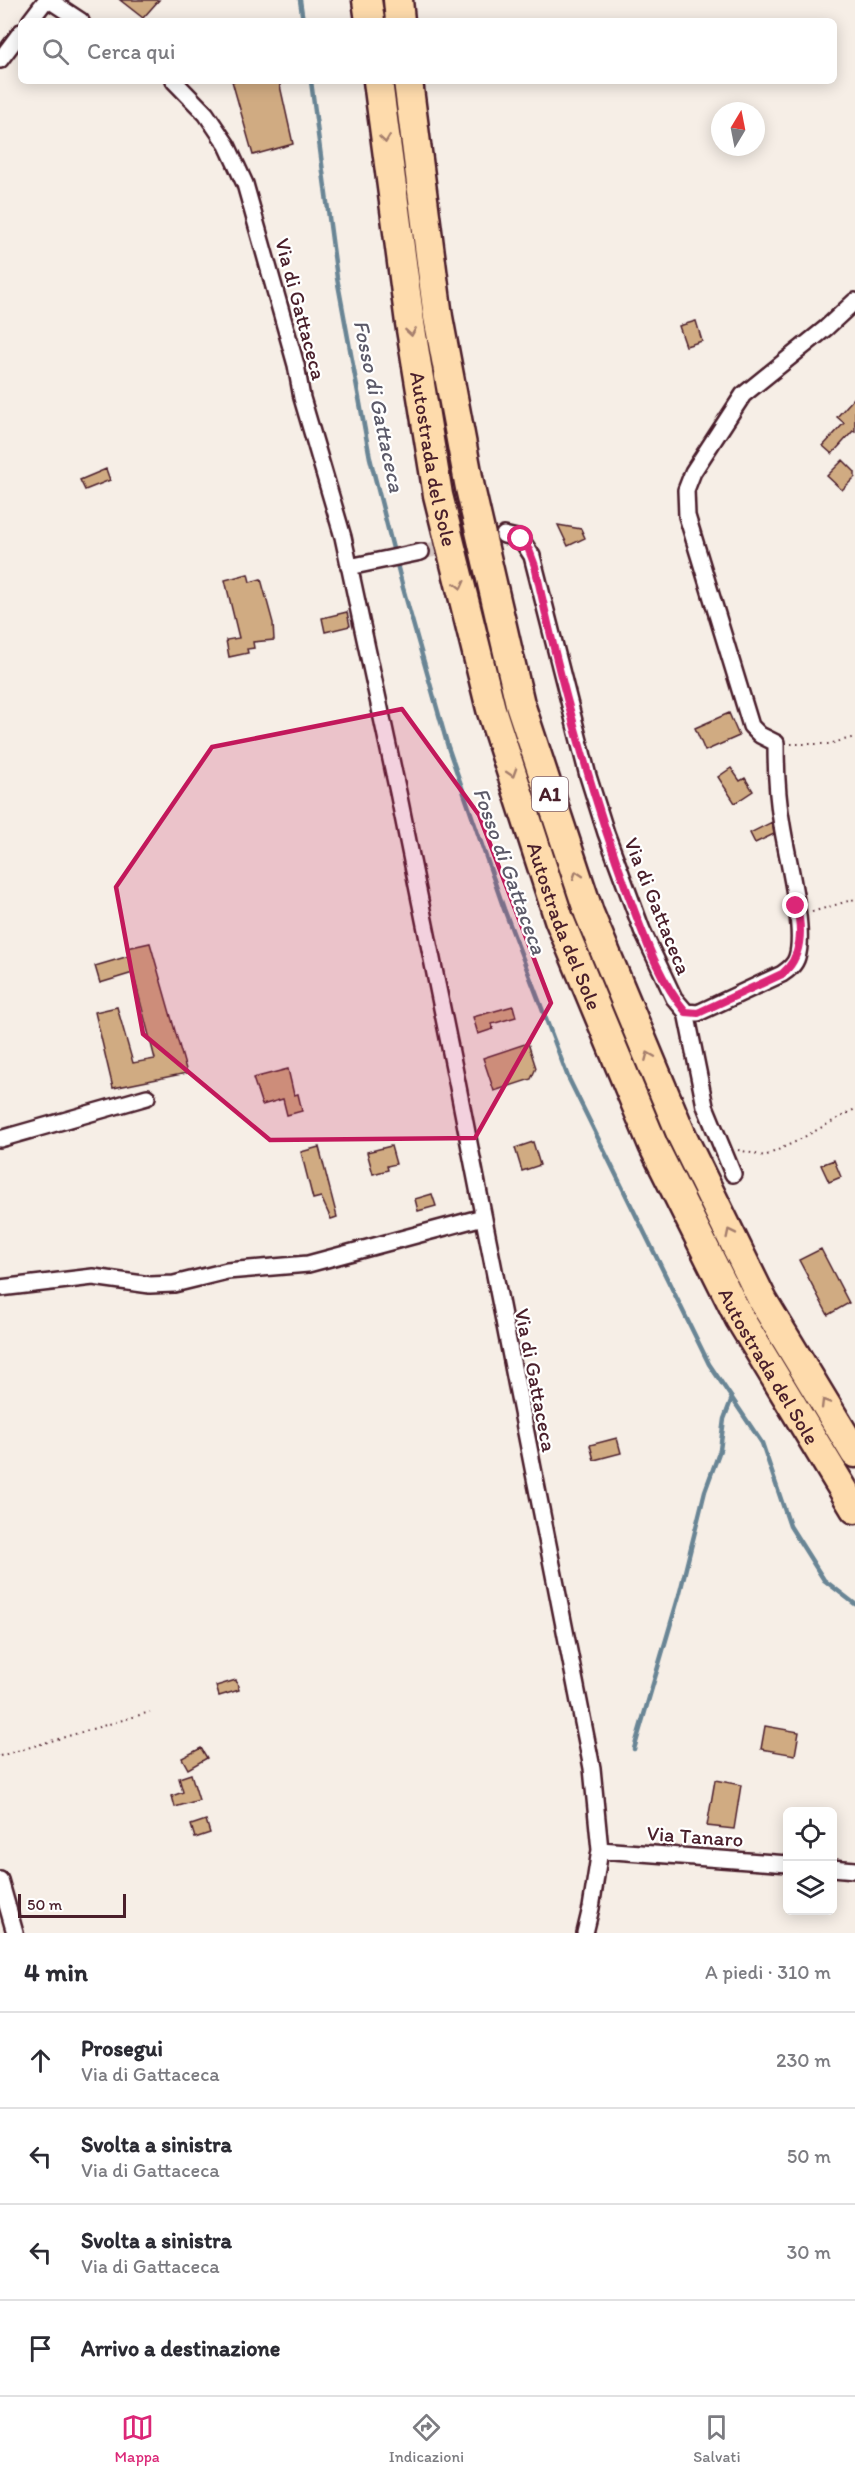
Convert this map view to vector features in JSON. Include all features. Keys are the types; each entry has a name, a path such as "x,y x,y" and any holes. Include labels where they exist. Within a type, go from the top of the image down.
{"highway":[{"path":"367,0 370,18"},
{"path":"398,0 400,18"},
{"name":"Autostrada del Sole","path":"378,84 410,323 438,495 490,709 560,919 663,1166 740,1319 855,1509"},
{"name":"Autostrada del Sole","path":"408,84 438,316 470,488 520,704 590,913 682,1136 763,1301 855,1453"}],"street":[{"path":"32,18 47,0 76,18"},
{"path":"0,60 18,36"},
{"name":"Via di Gattaceca","path":"177,84 212,122 227,145 245,184 343,537 401,804 592,1768 600,1850 585,1933"},
{"path":"733,1174 705,1106 686,1012 698,1013 782,974 792,967 797,957 799,917 776,784 776,742 760,735 751,726 687,516 686,490 693,472 743,395 855,302"},
{"name":"Via di Gattaceca","path":"504,535 521,539 532,556 588,776 606,833 642,930 674,998 686,1012"},
{"path":"349,567 421,552"},
{"path":"0,1139 147,1097"},
{"path":"0,1288 93,1277 150,1285 174,1284 227,1271 308,1264 483,1217"},
{"name":"Via Tanaro","path":"600,1850 783,1864"},
{"path":"837,1868 855,1870"},
{"path":"0,1880 15,1933"}],"path":[{"path":"776,742 801,746 829,744 855,737"},
{"path":"799,917 828,905 855,899"},
{"path":"720,1144 765,1156 855,1109"},
{"path":"0,1756 150,1712"}],"highlighted area":[{"path":"402,709 479,815 551,1003 475,1138 270,1140 143,1034 116,887 212,747"}],"building":[{"path":"120,0 159,0 143,18"},
{"path":"233,84 280,84 293,144 253,155"},
{"path":"696,321 702,341 686,346 679,326"},
{"path":"855,397 855,432 853,431 832,454 823,446 844,423 837,417"},
{"path":"843,460 855,472 855,477 842,490 827,476"},
{"path":"106,469 110,480 85,490 80,480"},
{"path":"558,525 581,529 585,538 568,546"},
{"path":"248,574 250,582 261,579 273,623 274,640 253,642 254,648 247,649 248,653 229,657 226,640 239,638 225,580"},
{"path":"347,612 350,626 325,632 322,618"},
{"path":"729,713 739,736 705,751 695,728"},
{"path":"731,768 740,781 745,778 753,791 735,803 718,777"},
{"path":"772,822 774,834 755,843 750,833"},
{"path":"150,943 187,1073 113,1088 95,1012 117,1007 133,1063 155,1059 133,973 100,983 95,966 129,956 127,948"},
{"path":"513,1006 516,1017 492,1024 493,1029 478,1034 473,1017"},
{"path":"528,1043 536,1068 531,1079 494,1091 483,1058"},
{"path":"288,1069 294,1095 298,1094 302,1111 287,1115 283,1099 262,1105 253,1078"},
{"path":"533,1142 540,1165 522,1171 515,1148"},
{"path":"391,1146 396,1164 387,1166 388,1170 373,1174 367,1152"},
{"path":"319,1147 337,1217 331,1219 321,1197 313,1199 301,1152"},
{"path":"834,1160 841,1177 829,1182 821,1165"},
{"path":"432,1194 436,1206 418,1211 415,1199"},
{"path":"821,1249 849,1303 828,1315 799,1260"},
{"path":"617,1438 621,1453 594,1460 590,1445"},
{"path":"236,1680 239,1690 219,1696 216,1686"},
{"path":"765,1726 799,1732 795,1755 761,1749"},
{"path":"201,1748 207,1758 188,1769 182,1758"},
{"path":"191,1774 199,1800 175,1807 172,1796 183,1792 179,1778"},
{"path":"715,1780 741,1785 734,1829 707,1826"},
{"path":"206,1820 210,1833 195,1838 191,1825"}],"waterway":[{"name":"Fosso di Gattaceca","path":"300,0 303,18"},
{"name":"Fosso di Gattaceca","path":"311,84 337,278 370,458 403,588 448,747 504,909 568,1077 709,1364 762,1443 790,1526 824,1580 855,1604"},
{"path":"634,1749 680,1592 705,1491 720,1450 724,1419 732,1398"}],"tunnel":[{"path":"421,552 486,539"}],"route":[{"path":"521,539 529,550 535,566 588,776 606,833 642,930 674,998 686,1012 698,1013 782,974 792,967 797,957 799,917 796,906"}]}
